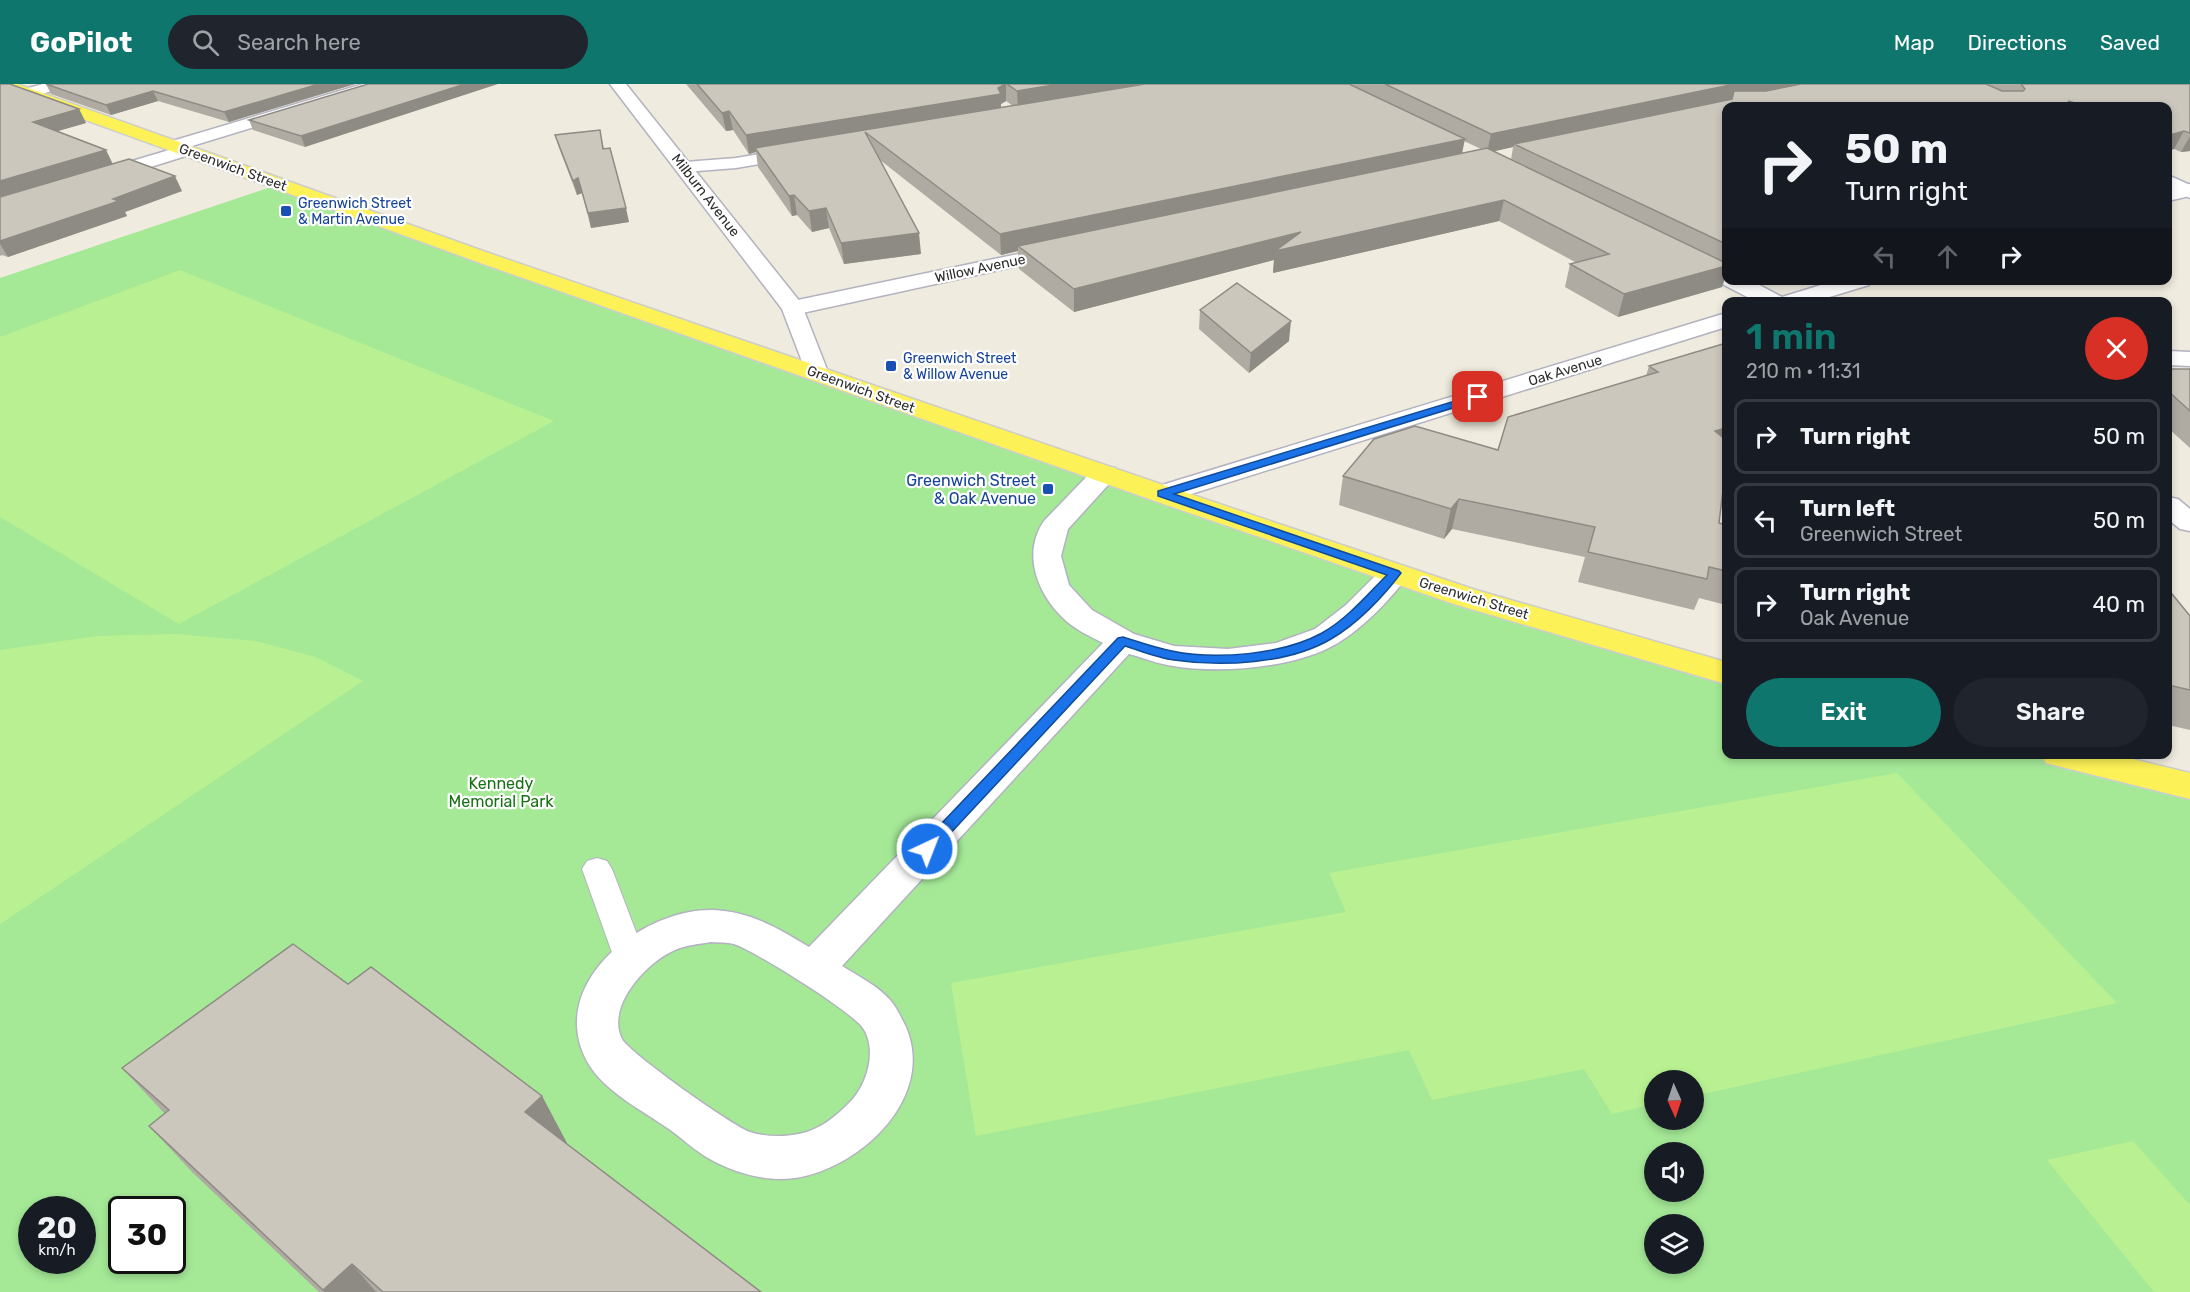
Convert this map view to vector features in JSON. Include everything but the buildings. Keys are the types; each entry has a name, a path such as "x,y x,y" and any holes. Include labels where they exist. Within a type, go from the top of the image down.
{"main road":[{"name":"Greenwich Street","path":"2,84 479,256 1162,494 1465,597 1722,672"},
{"path":"2079,759 2190,786"}],"street":[{"path":"27,93 61,84"},
{"path":"77,183 380,84"},
{"name":"Milburn Avenue","path":"618,84 793,308"},
{"path":"685,167 736,164 814,145"},
{"path":"2172,183 2189,191"},
{"path":"2172,194 2189,191"},
{"name":"Willow Avenue","path":"793,308 1082,246"},
{"path":"1747,285 1779,297"},
{"path":"1804,297 1844,285"},
{"path":"793,308 816,372"},
{"name":"Oak Avenue","path":"1162,494 1722,321"},
{"path":"2172,358 2190,359"},
{"path":"1105,474 1054,527 1046,556 1055,588 1081,617 1123,641 1173,656 1228,660 1281,653 1326,636 1357,612 1395,573"},
{"path":"2172,509 2190,523"},
{"path":"813,970 1123,641"},
{"path":"711,926 738,929 761,939 856,996 876,1012 889,1034 892,1059 887,1086 872,1112 864,1120 848,1134 818,1150 786,1158 754,1155 727,1144 620,1068 604,1050 598,1027 601,1003 612,980 630,958 655,941 683,930 711,926"}],"lane":[{"path":"597,869 630,958"}],"green space":[{"name":"Kennedy Memorial Park","path":"280,184 1465,597 1722,672 1722,759 2075,759 2190,786 2190,1292 0,1292 0,278"},
{"path":"180,270 554,421 179,624 0,517 0,337"},
{"path":"176,634 255,641 316,657 363,681 0,924 0,650 97,636"},
{"path":"1897,773 2117,1003 1704,1094 1704,1070 1644,1070 1644,1106 1612,1114 1584,1069 1432,1100 1409,1050 976,1136 951,983 1346,912 1329,873"},
{"path":"2133,1141 2190,1205 2190,1292 2154,1292 2047,1160"}],"place":[{"name":"Greenwich Street & Martin Avenue","path":"286,211"},
{"name":"Greenwich Street & Willow Avenue","path":"891,366"},
{"name":"Greenwich Street & Oak Avenue","path":"1048,489"}],"route":[{"path":"927,849 1123,641 1173,656 1228,660 1281,653 1326,636 1357,612 1395,573 1162,494 1478,397"}]}
